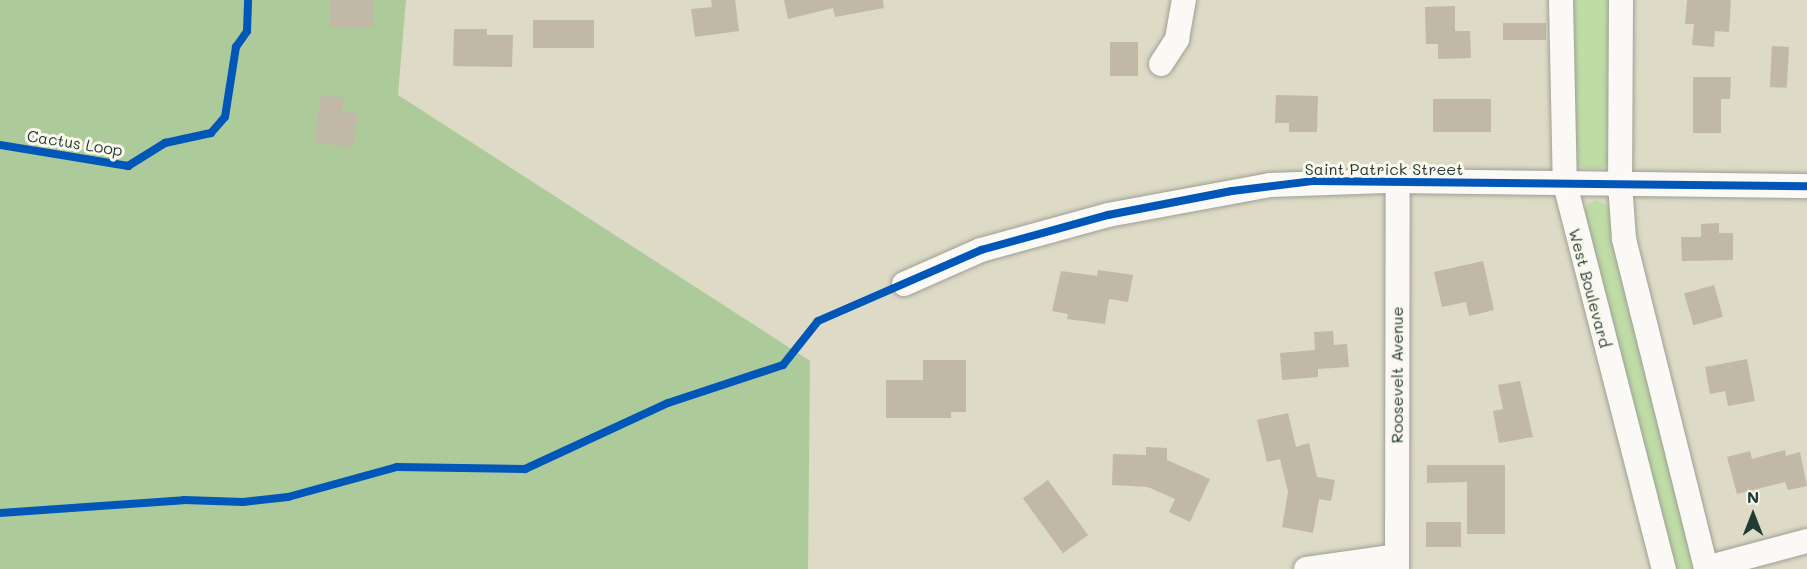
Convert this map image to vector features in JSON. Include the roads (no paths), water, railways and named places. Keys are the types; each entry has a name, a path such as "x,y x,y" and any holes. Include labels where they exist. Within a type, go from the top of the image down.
{"street":[{"path":"1161,64 1177,39 1184,0"},
{"name":"West Boulevard","path":"1561,0 1565,184 1664,569"},
{"path":"1621,0 1620,184 1628,264 1706,569 1807,541"},
{"name":"Saint Patrick Street","path":"904,284 981,250 1108,215 1270,185 1314,181 1807,186"},
{"name":"Roosevelt Avenue","path":"1397,563 1398,182"},
{"path":"1306,569 1397,563"}]}
